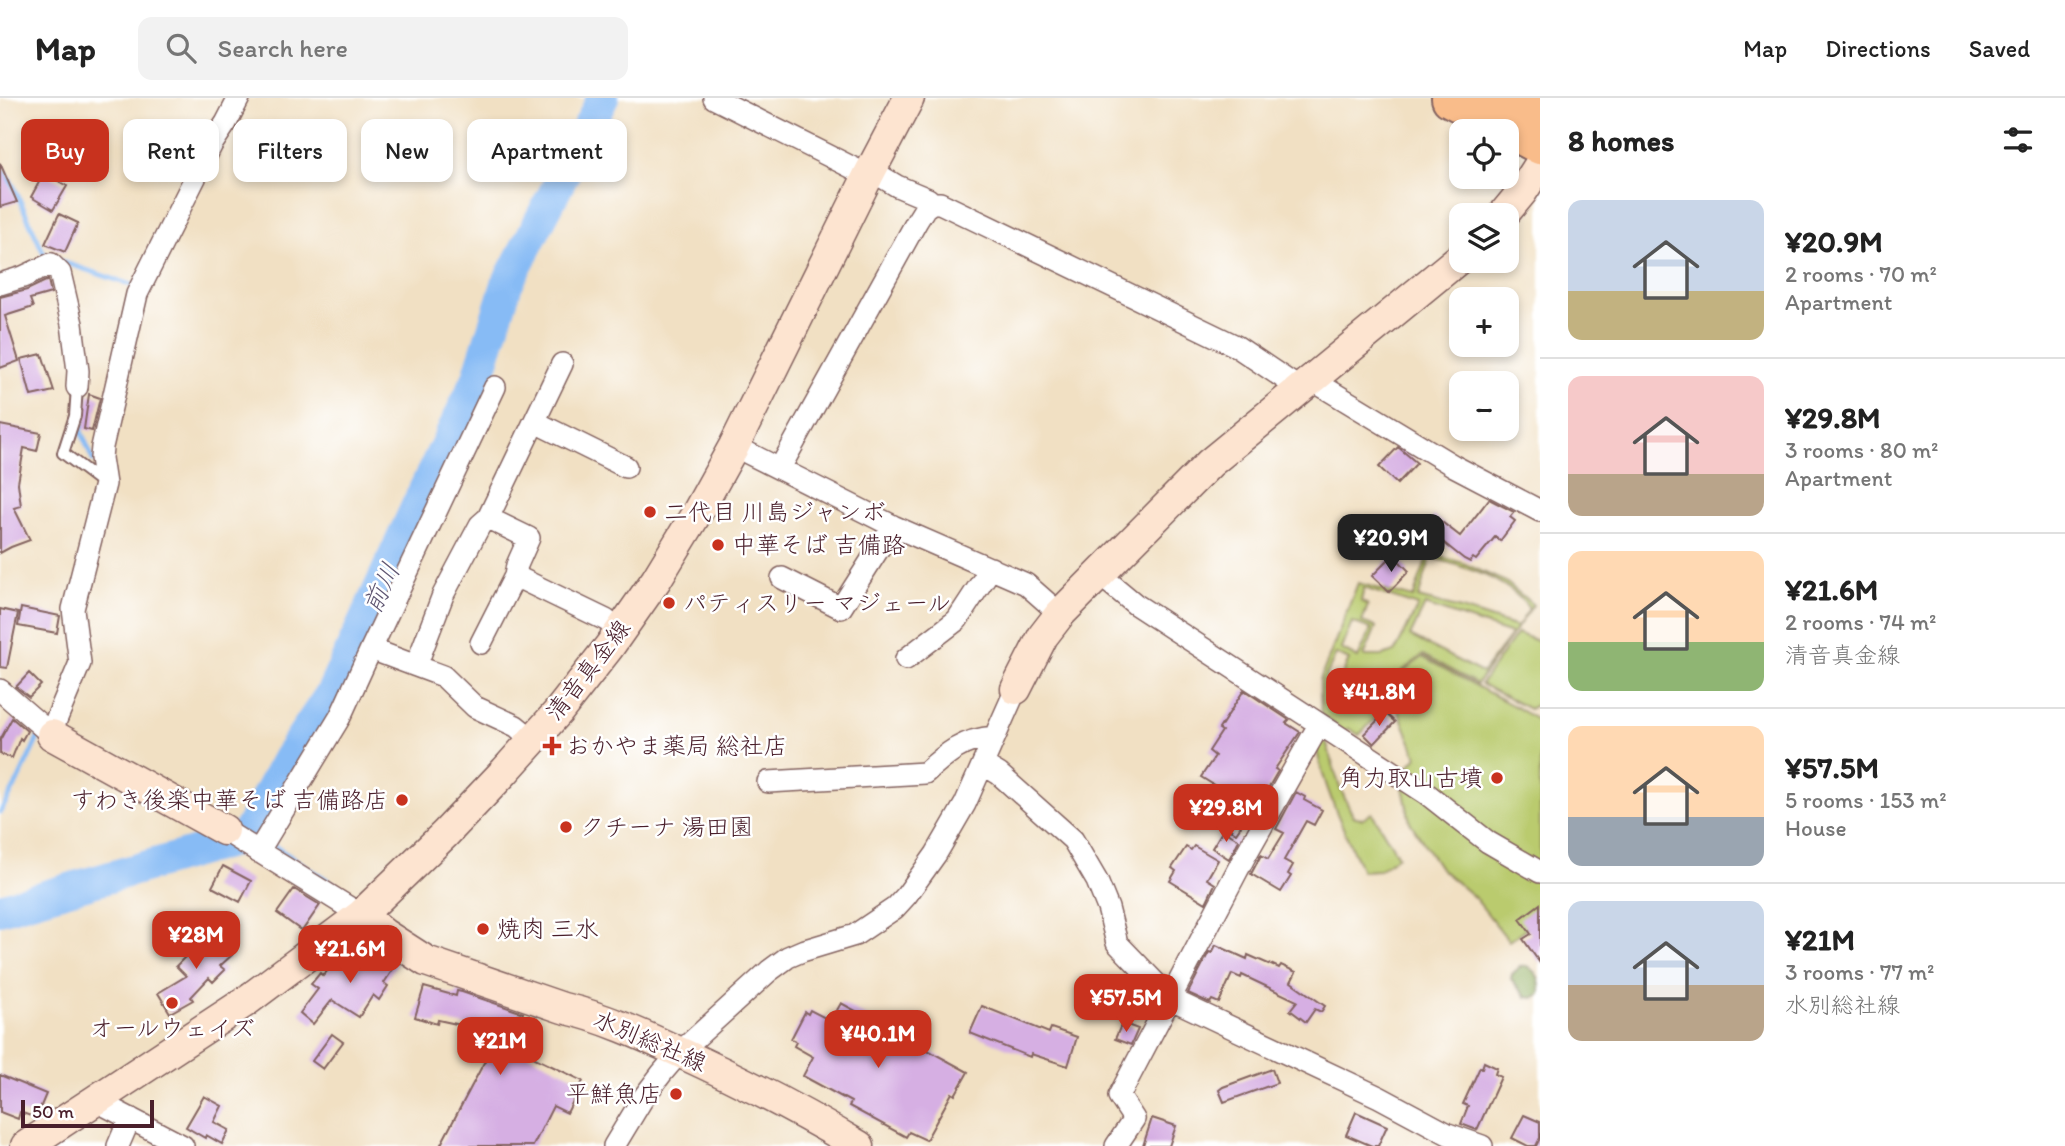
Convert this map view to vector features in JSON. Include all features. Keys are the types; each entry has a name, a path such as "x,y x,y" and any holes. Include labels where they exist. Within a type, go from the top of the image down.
{"highway":[{"path":"1451,98 1540,145"},
{"path":"1508,98 1540,114"}],"main road":[{"name":"清音真金線","path":"26,1146 245,1002 360,915 445,834 558,712 656,580 691,522 734,446 909,98"},
{"path":"1513,203 1540,164"},
{"path":"1016,689 1043,636 1060,614 1210,463 1449,267"},
{"path":"46,729 248,840"},
{"name":"水別総社線","path":"360,915 426,961 583,1012 680,1052 768,1095 859,1146"}],"street":[{"path":"0,690 46,729 54,725 80,663 73,609 105,484 102,447 140,288 239,98"},
{"path":"714,98 858,170 882,177 932,203"},
{"path":"780,468 917,221 925,208 932,203 940,203 1236,346 1540,511"},
{"path":"0,284 51,264 60,273 72,324 78,371 77,387"},
{"path":"416,666 443,595 480,525 488,518 562,365"},
{"path":"360,915 248,840 340,717 495,387"},
{"path":"535,422 626,467"},
{"path":"734,446 893,526 1026,584 1060,614"},
{"path":"481,643 515,576 529,538 488,518"},
{"path":"782,578 841,608 893,526"},
{"path":"906,659 957,620 991,568"},
{"path":"1099,574 1135,604 1427,794 1488,842 1540,872"},
{"path":"515,576 606,620 620,631"},
{"path":"371,649 443,676 475,707 516,726 533,740"},
{"path":"614,1146 643,1098 680,1052 769,971 788,957 855,935 895,908 936,854 965,804 1016,689"},
{"path":"1116,1146 1135,1119 1119,1096 1245,856 1319,725"},
{"path":"768,782 925,774 947,752 958,746 994,737"},
{"path":"984,765 999,774 1073,840 1097,881 1108,908 1117,943 1171,999 1380,1097 1448,1134 1482,1146"},
{"path":"97,1099 183,1146"},
{"path":"118,1146 130,1118"}],"lane":[{"path":"77,387 75,416 63,453 105,484"}],"green space":[{"path":"1429,553 1463,563 1506,582 1533,605 1520,623 1529,609 1509,589 1484,575 1431,557 1418,598 1518,626 1477,684 1423,655 1385,684 1391,703 1359,735 1348,728 1345,732 1321,714 1320,680 1358,583 1413,598","holes":["1364,588 1418,606 1395,652 1382,656 1364,656 1376,627 1362,622 1368,605 1361,601","1425,605 1511,634 1482,673 1410,636","1352,622 1371,629 1358,658 1341,649","1336,654 1349,660 1328,704 1324,681"]},
{"path":"1517,633 1540,642 1540,703 1529,709 1481,684"},
{"path":"1422,657 1540,722 1540,919 1509,941 1475,898 1440,868 1410,822 1403,787 1405,770 1417,757 1388,685"},
{"path":"1322,739 1326,741 1340,788 1353,816 1363,819 1372,813 1398,856 1379,870 1362,871 1348,841 1320,763 1316,747"},
{"path":"1527,966 1539,981 1540,994 1533,998 1526,997 1511,979 1512,974 1520,967"}],"building":[{"path":"0,163 17,202 0,207"},
{"path":"39,182 60,182 67,186 53,210 31,197"},
{"path":"59,214 78,223 65,252 45,244"},
{"path":"48,280 51,293 30,299 33,307 5,316 19,361 0,368 0,297 27,290"},
{"path":"42,354 54,391 31,396 21,359"},
{"path":"89,394 100,398 92,431 84,429"},
{"path":"0,425 41,433 37,451 24,448 18,483 21,506 14,508 30,540 0,553"},
{"path":"1398,447 1417,463 1397,484 1379,467"},
{"path":"1489,499 1514,512 1510,517 1515,521 1500,541 1495,537 1476,560 1473,558 1470,562 1464,559 1439,539 1431,550 1413,537 1425,522 1428,524 1434,516 1460,536"},
{"path":"1393,555 1409,571 1389,592 1372,576"},
{"path":"21,608 60,616 57,633 18,626"},
{"path":"0,609 18,613 7,668 0,667"},
{"path":"29,673 41,685 29,697 16,687"},
{"path":"1244,690 1289,720 1286,723 1300,732 1275,769 1278,771 1252,816 1249,814 1236,833 1207,813 1222,790 1201,777 1215,756 1209,751 1222,731 1219,729"},
{"path":"1385,713 1395,722 1374,744 1364,734"},
{"path":"12,718 27,731 22,740 20,738 12,758 0,754 0,740"},
{"path":"1296,792 1322,810 1314,825 1306,821 1284,860 1293,865 1288,874 1291,876 1281,892 1251,874 1261,855 1268,859 1284,833 1276,829"},
{"path":"1223,830 1239,840 1229,859 1212,848"},
{"path":"1194,846 1218,860 1207,879 1215,884 1206,903 1170,881 1176,871 1172,868 1186,847 1191,850"},
{"path":"223,866 251,881 240,902 212,887"},
{"path":"294,889 320,905 302,931 277,913"},
{"path":"1540,904 1540,963 1523,939 1531,934 1520,919"},
{"path":"205,929 232,955 220,966 225,970 213,982 209,978 191,997 193,1000 170,1013 158,993 186,976 176,966 199,943 195,939"},
{"path":"1216,945 1247,959 1248,955 1296,972 1291,982 1325,1006 1321,1012 1315,1009 1306,1022 1290,1010 1297,1001 1242,975 1241,978 1232,974 1219,1003 1212,1000 1210,1003 1188,993 1209,952 1212,953"},
{"path":"371,946 397,963 384,983 388,986 379,1000 373,995 359,1017 332,1000 313,1024 300,1013 318,989 311,984 320,973 323,976 343,957 357,968"},
{"path":"424,987 456,996 457,991 462,992 523,1013 512,1047 583,1081 567,1113 553,1106 533,1146 440,1146 498,1036 475,1028 438,1020 437,1024 415,1017"},
{"path":"841,1003 968,1072 955,1095 952,1093 926,1140 909,1132 906,1137 849,1106 851,1102 803,1076 813,1057 794,1046 796,1042 791,1039 805,1012 808,1014 810,1010 831,1021"},
{"path":"982,1006 1049,1033 1051,1028 1077,1037 1068,1066 1031,1054 1030,1057 970,1033"},
{"path":"1122,1023 1138,1029 1131,1045 1115,1039"},
{"path":"332,1034 343,1042 323,1069 312,1061"},
{"path":"1484,1062 1497,1068 1495,1074 1501,1077 1477,1130 1461,1124 1468,1106 1463,1104"},
{"path":"1272,1069 1277,1083 1224,1102 1219,1090 1223,1087"},
{"path":"0,1075 46,1094 36,1118 20,1112 18,1119 0,1112"},
{"path":"204,1096 222,1106 214,1122 229,1130 222,1144 186,1127"},
{"path":"1356,1112 1387,1126 1378,1146 1346,1135"},
{"path":"1524,1115 1540,1122 1540,1138 1536,1146 1528,1146 1512,1138"},
{"path":"1152,1118 1176,1126 1169,1146 1143,1146"}],"waterway":[{"name":"前川","path":"0,909 230,842 247,833 287,759 332,692 477,380 507,284 603,98"},
{"path":"0,168 13,185 44,254 50,260"},
{"path":"60,261 137,287"},
{"path":"85,388 81,431 93,460"},
{"path":"0,812 40,734"},
{"path":"251,826 260,837"},
{"path":"268,842 354,897"}],"place":[{"name":"二代目 川島ジャンボ","path":"650,512"},
{"name":"中華そば 吉備路","path":"718,545"},
{"name":"パティスリー マジェール","path":"669,603"},
{"name":"おかやま薬局 総社店","path":"552,746"},
{"name":"角力取山古墳","path":"1497,778"},
{"name":"すわき後楽中華そば 吉備路店","path":"402,800"},
{"name":"クチーナ 湯田園","path":"566,827"},
{"name":"焼肉 三水","path":"483,929"},
{"name":"オールウェイズ","path":"172,1003"},
{"name":"平鮮魚店","path":"676,1094"}]}
